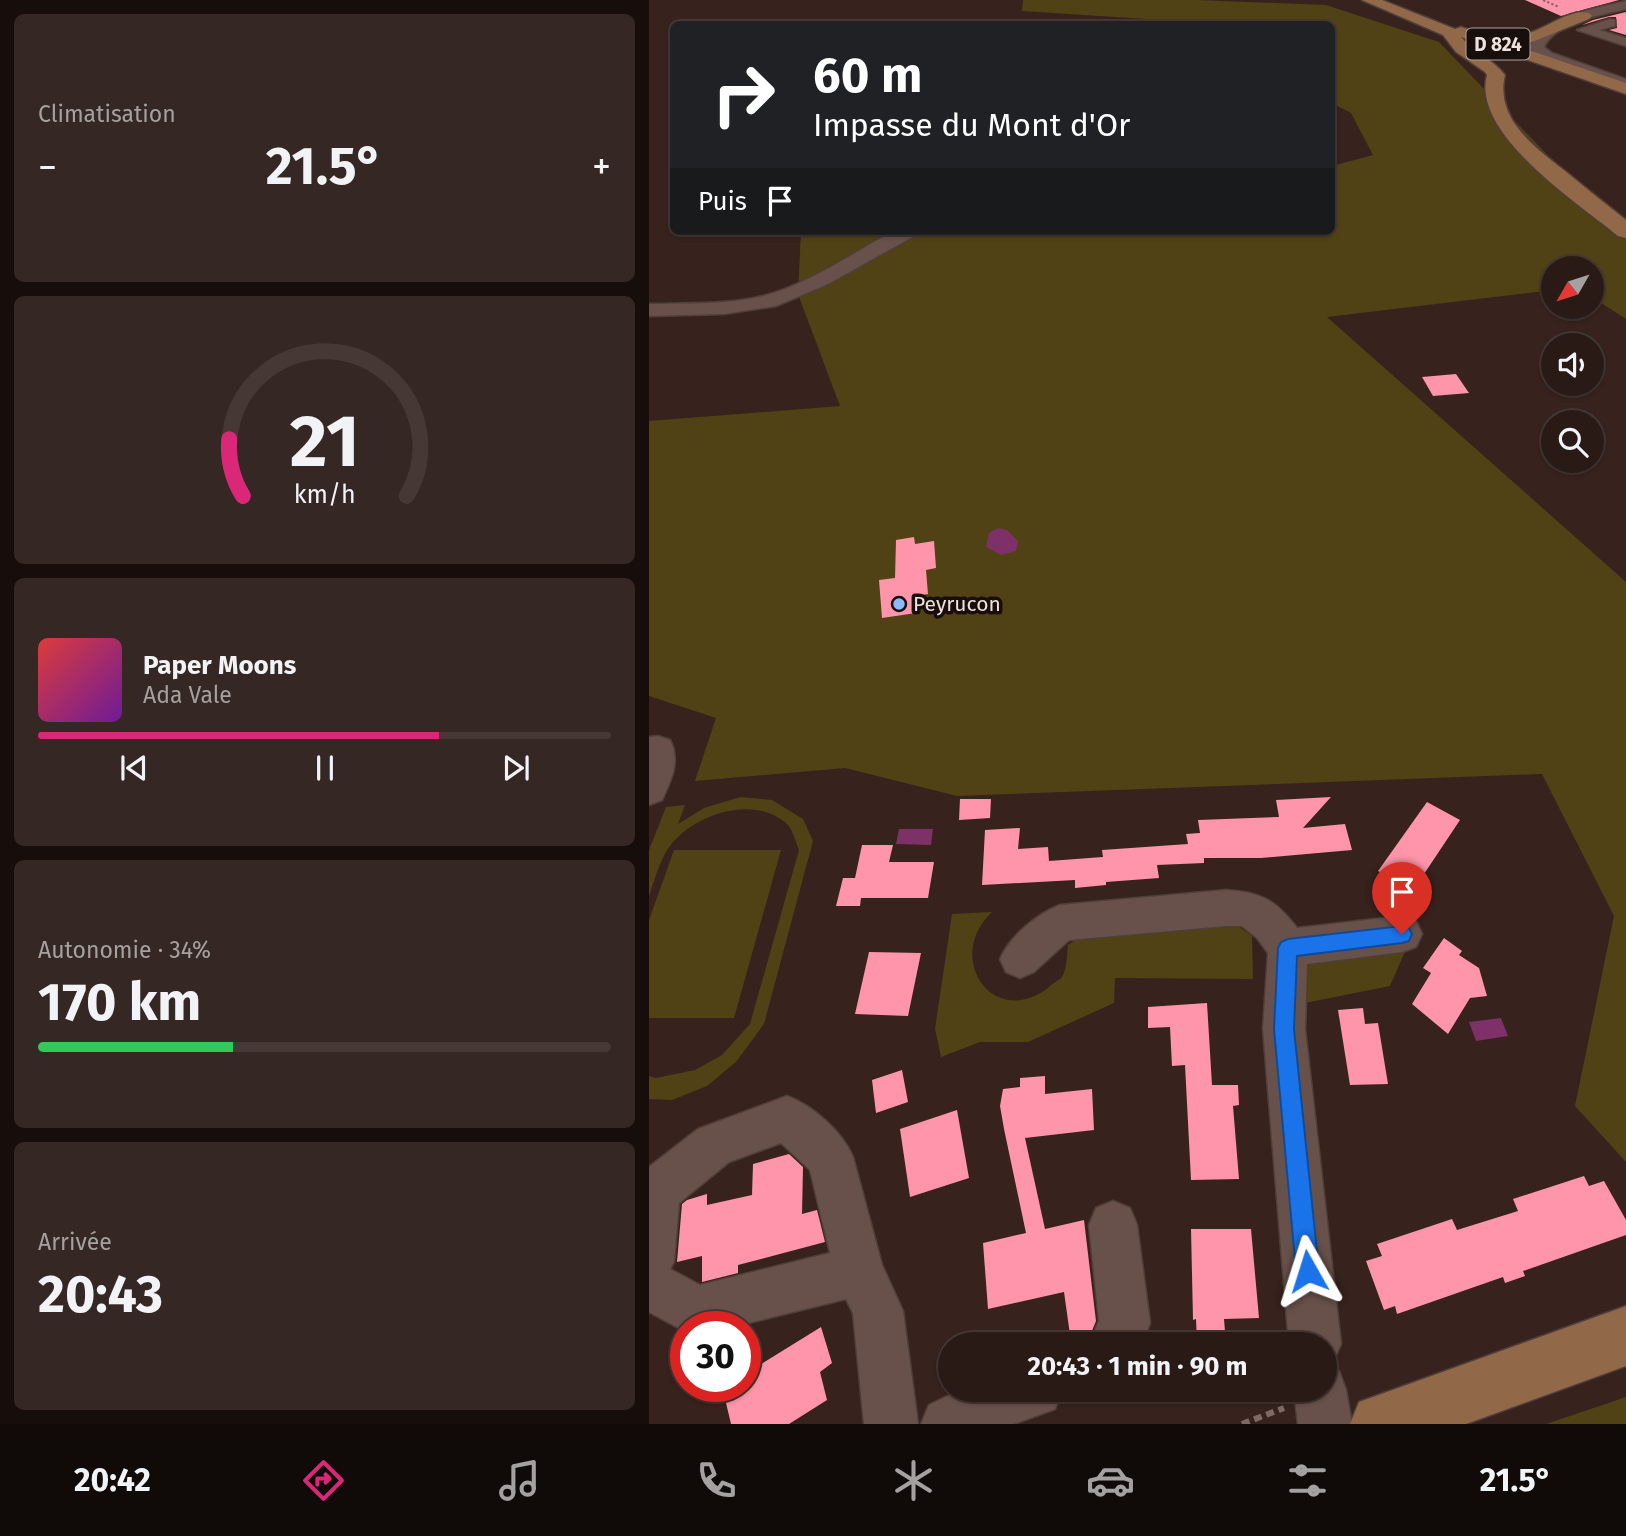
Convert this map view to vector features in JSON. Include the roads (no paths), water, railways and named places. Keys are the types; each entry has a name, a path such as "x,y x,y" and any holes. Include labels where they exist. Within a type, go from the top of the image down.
{"main road":[{"name":"D 824","path":"1369,0 1626,86"},
{"path":"1369,0 1449,32 1462,50 1491,68 1497,75 1492,87 1501,118 1522,146 1626,231"},
{"path":"1383,0 1503,39 1526,39 1583,26"},
{"path":"1381,1424 1626,1336"}],"street":[{"path":"1583,26 1606,10 1626,5"},
{"path":"1606,10 1626,18"},
{"path":"1626,18 1583,26 1560,26 1537,42 1536,48 1540,52 1626,86"},
{"path":"1583,26 1626,43"},
{"path":"1583,26 1585,35 1579,41 1605,52"},
{"path":"649,310 722,307 768,301 802,287 901,235"},
{"path":"649,751 658,750 656,776 649,790"},
{"path":"1020,959 1060,923 1226,908 1250,909 1271,925 1288,948 1284,1029 1314,1332"},
{"path":"1288,948 1402,934"},
{"path":"649,1262 656,1191 714,1145 787,1118 830,1157 859,1271 878,1311 891,1424"},
{"path":"1113,1224 1125,1323 1121,1332"},
{"path":"649,1285 697,1311 859,1271"},
{"path":"948,1424 963,1415 1001,1402"},
{"path":"1322,1402 1325,1424"}],"place":[{"name":"Peyrucon","path":"899,604"}]}
